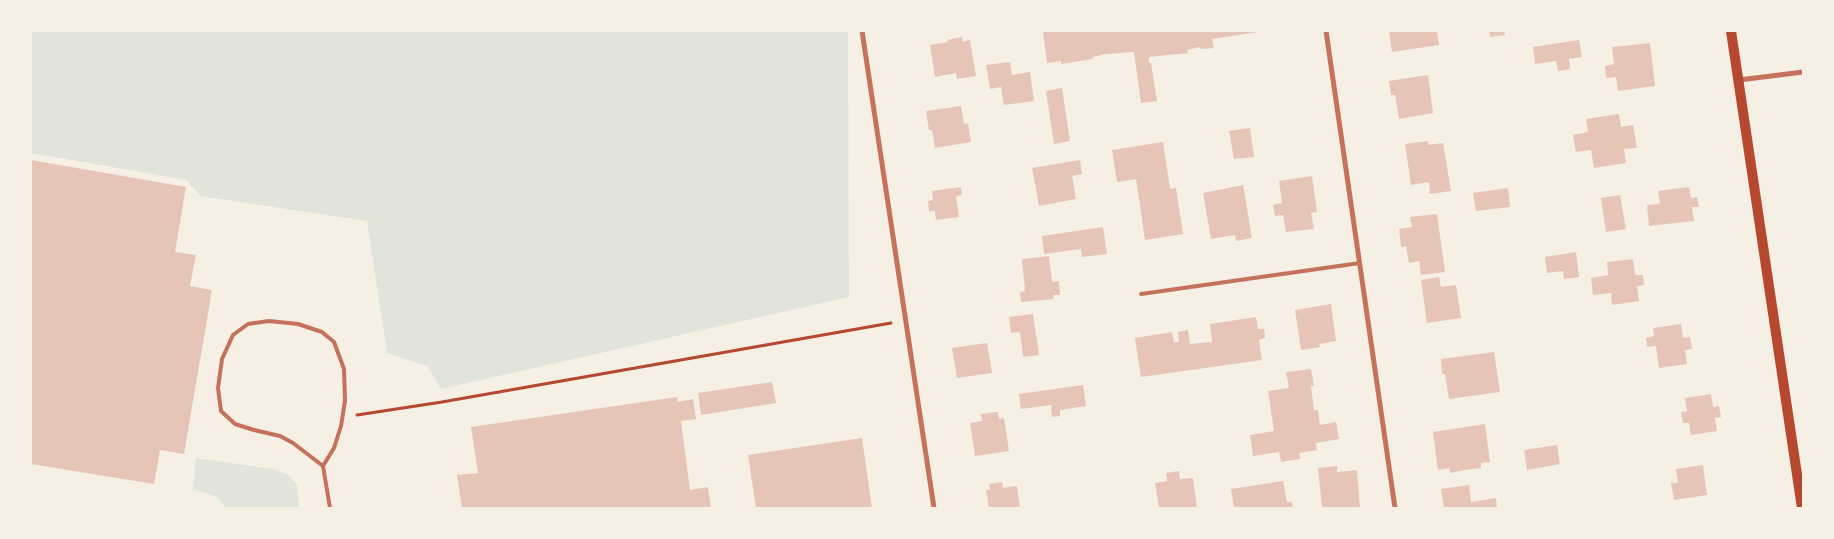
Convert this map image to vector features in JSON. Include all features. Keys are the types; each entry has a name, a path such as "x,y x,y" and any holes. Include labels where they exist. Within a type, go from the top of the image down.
{"main road":[{"path":"1731,31 1802,508"}],"street":[{"path":"862,31 934,508"},
{"path":"1326,31 1395,508"},
{"path":"1738,80 1803,72"}],"lane":[{"path":"1141,294 1360,264"},
{"path":"323,466 293,443 280,436 235,424 221,411 218,388 222,358 233,335 248,324 269,322 298,324 322,332 334,342 344,369 345,401 334,448 323,466 330,508"}],"path":[{"path":"342,417 452,401 906,321"}],"shaded area":[{"path":"31,31 848,31 849,297 441,389 427,366 387,353 367,221 200,196 187,180 31,153"},
{"path":"196,458 273,469 288,475 297,485 299,508 226,508 217,497 193,489"}],"building":[{"path":"1043,31 1258,32 1212,39 1214,48 1201,49 1200,47 1187,50 1188,53 1149,57 1157,101 1141,103 1134,52 1105,54 1093,57 1093,59 1061,64 1061,61 1047,63"},
{"path":"1389,31 1437,31 1439,45 1392,52"},
{"path":"1489,31 1504,31 1505,35 1490,37"},
{"path":"962,37 963,42 970,40 976,76 957,79 956,73 935,77 930,45"},
{"path":"1579,40 1582,57 1569,59 1570,69 1558,71 1556,61 1535,64 1533,47"},
{"path":"1650,43 1655,86 1618,91 1616,77 1606,78 1605,66 1614,64 1612,47"},
{"path":"1010,62 1012,75 1030,72 1034,101 1004,105 1001,87 990,89 986,65"},
{"path":"1428,75 1433,113 1399,119 1395,95 1391,95 1389,81"},
{"path":"1062,88 1070,141 1054,144 1046,91"},
{"path":"961,106 964,124 968,123 971,142 935,148 932,130 929,130 926,111"},
{"path":"1619,114 1621,127 1633,125 1637,148 1624,149 1626,163 1594,168 1591,150 1576,152 1573,135 1588,132 1586,119"},
{"path":"1250,128 1254,157 1234,159 1229,131"},
{"path":"1428,141 1428,145 1443,143 1451,191 1430,194 1429,182 1411,185 1405,144"},
{"path":"1163,142 1170,189 1176,188 1183,234 1145,240 1136,179 1117,182 1112,150"},
{"path":"31,160 186,187 175,252 196,255 190,286 212,290 184,454 160,450 154,484 31,464"},
{"path":"1080,160 1082,174 1072,176 1076,199 1039,206 1032,168"},
{"path":"1312,176 1317,212 1311,213 1314,229 1286,232 1283,215 1275,216 1273,205 1282,203 1279,181"},
{"path":"1243,185 1252,238 1236,241 1235,235 1211,239 1203,193"},
{"path":"961,187 962,195 956,196 959,217 936,220 935,211 929,211 928,201 933,200 932,191"},
{"path":"1689,187 1691,198 1697,197 1699,207 1692,207 1694,221 1649,226 1647,205 1660,204 1658,191"},
{"path":"1508,188 1510,207 1476,211 1473,193"},
{"path":"1620,195 1626,229 1606,232 1601,198"},
{"path":"1437,214 1445,272 1421,275 1419,261 1409,263 1406,246 1401,247 1399,229 1412,227 1410,217"},
{"path":"1103,227 1107,254 1082,257 1081,249 1044,254 1042,236"},
{"path":"1576,252 1579,277 1564,279 1563,271 1547,273 1545,257"},
{"path":"1049,256 1052,282 1059,281 1060,295 1053,295 1054,299 1021,302 1020,292 1025,291 1022,259"},
{"path":"1633,259 1635,275 1643,275 1644,285 1637,286 1639,301 1612,305 1611,293 1593,295 1591,278 1608,275 1607,262"},
{"path":"1439,277 1441,287 1456,285 1461,318 1427,323 1421,280"},
{"path":"1331,304 1336,341 1319,344 1320,347 1301,350 1295,310"},
{"path":"1033,314 1039,355 1023,357 1020,332 1011,333 1009,317"},
{"path":"1256,317 1258,329 1264,329 1265,338 1259,340 1262,360 1141,377 1135,338 1172,332 1174,342 1179,342 1178,332 1188,330 1190,344 1212,342 1210,324"},
{"path":"1681,324 1683,338 1690,337 1692,349 1685,350 1687,364 1659,368 1656,346 1647,347 1646,338 1654,336 1653,328"},
{"path":"987,343 992,373 957,378 952,348"},
{"path":"1494,352 1500,392 1449,399 1445,374 1442,374 1441,359"},
{"path":"1311,369 1314,386 1311,386 1314,410 1318,410 1320,425 1336,422 1339,439 1316,443 1317,450 1299,453 1300,459 1281,462 1279,452 1253,456 1250,435 1274,431 1268,391 1289,388 1286,372"},
{"path":"772,382 776,403 701,415 698,393"},
{"path":"1083,385 1086,406 1060,410 1060,416 1052,417 1051,405 1021,409 1019,394"},
{"path":"1711,394 1713,407 1719,406 1721,417 1715,418 1717,431 1691,435 1689,423 1683,423 1681,412 1687,411 1685,398"},
{"path":"677,397 678,402 693,399 696,419 681,421 690,490 708,487 711,508 462,508 457,475 478,473 471,427"},
{"path":"998,412 999,419 1004,418 1009,451 975,456 970,423 982,421 981,414"},
{"path":"1485,424 1490,462 1481,463 1481,468 1450,473 1449,468 1438,470 1433,432"},
{"path":"862,438 872,508 756,508 748,455"},
{"path":"1557,445 1560,464 1527,470 1524,450"},
{"path":"1703,465 1707,495 1674,500 1671,483 1678,483 1676,469"},
{"path":"1337,466 1337,472 1357,470 1360,508 1322,508 1318,468"},
{"path":"1179,471 1180,479 1193,478 1197,508 1159,508 1155,483 1167,481 1166,473"},
{"path":"1283,481 1287,502 1292,502 1293,508 1234,508 1231,489"},
{"path":"1002,482 1003,488 1017,486 1020,508 989,508 986,490 990,490 989,484"},
{"path":"1469,485 1471,502 1496,498 1497,508 1444,508 1441,489"}]}
